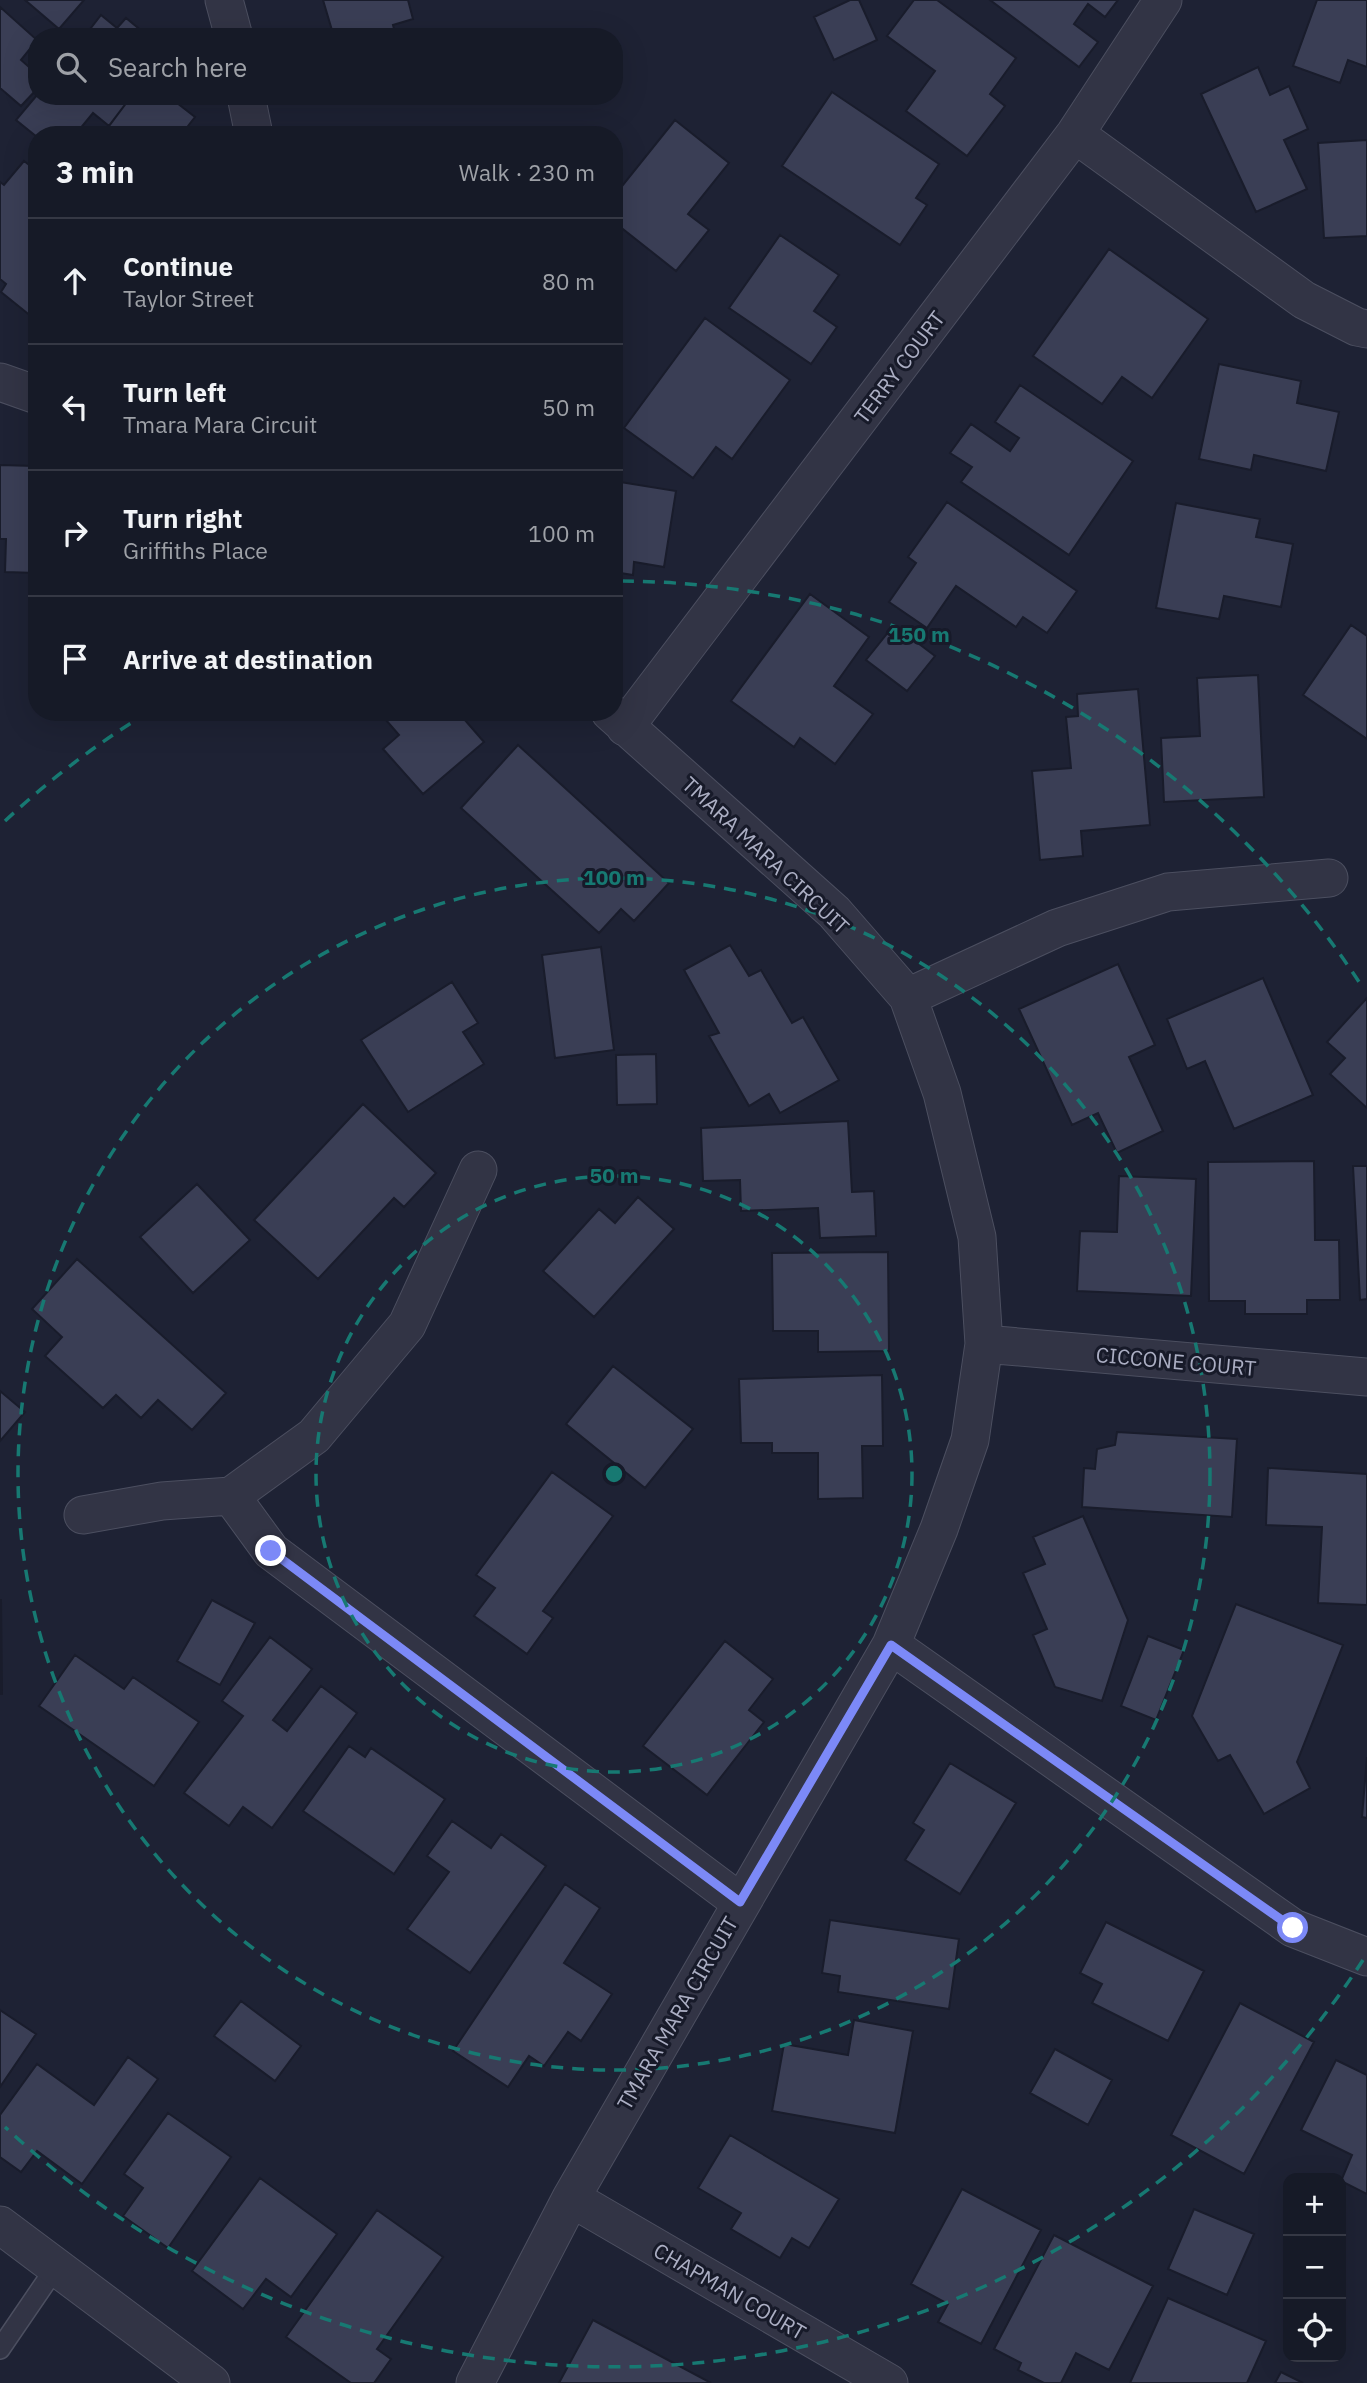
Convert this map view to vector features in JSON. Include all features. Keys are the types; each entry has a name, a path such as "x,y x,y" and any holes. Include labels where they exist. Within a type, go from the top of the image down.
{"street":[{"path":"224,0 232,28"},
{"name":"TERRY COURT","path":"623,714 1075,134 1163,0"},
{"path":"248,105 252,126"},
{"path":"1075,134 1304,300 1357,327 1367,328"},
{"path":"0,382 28,392"},
{"name":"TMARA MARA CIRCUIT","path":"475,2383 571,2198 891,1645 939,1529 970,1440 984,1345 977,1237 942,1093 908,998 834,912 619,721"},
{"path":"908,998 1057,928 1168,892 1329,878"},
{"path":"83,1515 162,1501 231,1496 314,1436 407,1325 478,1170"},
{"name":"CICCONE COURT","path":"984,1345 1367,1377"},
{"path":"231,1496 271,1551 740,1902"},
{"path":"891,1645 1293,1928 1367,1956"},
{"name":"CHAPMAN COURT","path":"571,2198 889,2383"},
{"path":"0,2225 211,2383"}],"lane":[{"path":"0,2349 56,2267"}],"building":[{"path":"25,0 84,0 58,28"},
{"path":"323,0 408,0 413,19 393,25 394,28 331,28"},
{"path":"850,0 859,0 877,40 834,60 814,17"},
{"path":"914,0 937,0 1016,58 990,94 1005,106 967,156 906,111 935,71 887,36"},
{"path":"990,0 1118,0 1105,17 1088,4 1074,24 1098,42 1079,67"},
{"path":"1317,0 1367,0 1367,67 1348,60 1340,83 1293,66"},
{"path":"0,7 28,32 28,51 21,60 28,66 28,99 21,106 0,88"},
{"path":"101,15 117,28 91,28"},
{"path":"126,18 138,28 117,28"},
{"path":"1258,67 1270,95 1289,86 1308,129 1284,140 1307,189 1256,212 1201,94"},
{"path":"832,92 939,164 916,198 927,205 900,245 782,166"},
{"path":"29,105 125,105 109,126 93,113 82,126 28,126 28,130 16,120"},
{"path":"125,105 180,105 195,117 188,126 109,126"},
{"path":"675,120 729,163 688,214 709,230 676,271 623,229 623,185"},
{"path":"1367,140 1367,236 1324,238 1318,143"},
{"path":"24,161 28,164 28,314 1,292 6,284 0,279 0,182 4,185"},
{"path":"780,235 839,275 814,311 837,327 811,364 729,308"},
{"path":"1109,249 1208,319 1152,398 1122,377 1102,404 1033,356"},
{"path":"705,318 790,380 732,459 716,447 693,478 624,428"},
{"path":"1219,364 1301,381 1297,403 1339,412 1326,471 1254,455 1251,470 1199,459"},
{"path":"1020,385 1133,461 1069,555 961,482 972,467 950,453 971,424 1010,451 1019,438 995,422"},
{"path":"0,465 28,466 28,573 5,572 6,539 0,539"},
{"path":"623,482 676,491 664,567 634,562 633,575 623,573"},
{"path":"947,502 1077,591 1047,633 1023,617 1016,627 956,586 927,628 889,602 916,563 908,557"},
{"path":"1176,503 1260,519 1256,537 1293,544 1281,607 1224,596 1219,619 1156,608"},
{"path":"810,594 869,637 834,686 873,714 835,764 800,738 794,747 731,701"},
{"path":"894,625 935,656 907,691 866,660"},
{"path":"1351,625 1367,636 1367,739 1303,695"},
{"path":"1258,675 1264,797 1164,802 1161,738 1200,736 1197,678"},
{"path":"1138,689 1150,825 1081,831 1083,856 1040,860 1032,771 1071,768 1066,717 1078,716 1077,694"},
{"path":"387,721 466,721 484,742 423,794 383,749 399,735"},
{"path":"518,745 669,883 634,921 621,909 599,933 461,808"},
{"path":"730,945 749,976 761,970 792,1023 803,1017 839,1080 780,1113 769,1094 749,1106 709,1036 719,1033 684,970"},
{"path":"601,947 614,1050 555,1058 542,955"},
{"path":"1118,964 1155,1045 1129,1057 1163,1131 1117,1153 1098,1113 1072,1125 1019,1009"},
{"path":"1263,978 1313,1095 1234,1129 1205,1061 1187,1069 1167,1019"},
{"path":"452,982 478,1023 463,1032 484,1064 408,1112 361,1040"},
{"path":"1367,998 1367,1108 1330,1074 1345,1058 1327,1042"},
{"path":"656,1054 657,1104 617,1105 616,1055"},
{"path":"363,1104 436,1173 404,1207 394,1198 318,1279 254,1220"},
{"path":"848,1121 852,1192 874,1191 876,1236 820,1238 818,1208 741,1211 740,1180 703,1181 701,1128"},
{"path":"1314,1161 1315,1240 1339,1240 1340,1300 1307,1300 1307,1314 1245,1314 1245,1301 1209,1301 1208,1162"},
{"path":"1353,1166 1367,1166 1367,1299 1360,1300"},
{"path":"1119,1176 1196,1179 1191,1296 1077,1291 1080,1231 1117,1232"},
{"path":"197,1184 250,1240 193,1293 140,1237"},
{"path":"638,1197 674,1229 594,1317 543,1271 599,1209 615,1223"},
{"path":"888,1252 889,1351 818,1352 818,1331 773,1331 772,1253"},
{"path":"77,1259 226,1393 192,1430 158,1400 141,1418 116,1395 103,1408 45,1356 62,1337 32,1309"},
{"path":"613,1366 693,1429 645,1488 566,1424"},
{"path":"882,1375 883,1446 862,1446 863,1498 818,1499 818,1453 772,1453 772,1443 741,1443 739,1379"},
{"path":"0,1391 25,1412 0,1441"},
{"path":"1117,1432 1237,1439 1232,1517 1082,1507 1084,1468 1095,1469 1097,1449 1115,1445"},
{"path":"1268,1468 1367,1474 1367,1605 1318,1603 1322,1527 1266,1525"},
{"path":"552,1472 613,1516 543,1611 553,1618 527,1654 474,1616 495,1588 476,1575"},
{"path":"1083,1516 1128,1620 1102,1701 1055,1687 1033,1635 1047,1629 1023,1573 1045,1564 1033,1537"},
{"path":"1,1600 2,1694 0,1694"},
{"path":"212,1600 255,1623 220,1685 177,1661"},
{"path":"1236,1604 1343,1645 1297,1762 1310,1788 1264,1814 1230,1755 1218,1761 1192,1716"},
{"path":"1148,1636 1184,1650 1156,1720 1121,1706"},
{"path":"270,1637 312,1669 273,1720 287,1731 321,1686 357,1713 272,1828 243,1807 229,1826 184,1793 243,1716 222,1701"},
{"path":"725,1641 773,1679 749,1710 764,1722 707,1795 643,1746"},
{"path":"75,1655 124,1689 133,1677 199,1722 154,1786 39,1706"},
{"path":"349,1746 365,1757 371,1748 445,1799 394,1874 303,1811"},
{"path":"1367,1757 1367,1818 1362,1817"},
{"path":"950,1763 1016,1803 960,1894 905,1860 924,1830 913,1823"},
{"path":"452,1821 491,1848 501,1834 546,1866 470,1973 407,1929 449,1872 427,1856"},
{"path":"565,1884 600,1908 564,1963 612,1994 581,2041 568,2032 544,2066 529,2056 508,2087 453,2051"},
{"path":"830,1920 959,1939 949,2009 838,1992 840,1976 822,1973"},
{"path":"1106,1922 1204,1971 1168,2041 1092,2003 1102,1984 1080,1973"},
{"path":"241,2001 301,2046 275,2081 214,2036"},
{"path":"1240,2003 1314,2042 1244,2174 1171,2135"},
{"path":"0,2010 36,2034 0,2087"},
{"path":"854,2020 913,2031 895,2133 772,2111 784,2044 848,2055"},
{"path":"1055,2049 1112,2080 1088,2125 1030,2093"},
{"path":"128,2057 158,2079 82,2184 37,2151 21,2172 0,2157 0,2115 37,2064 94,2105"},
{"path":"1336,2060 1367,2075 1367,2194 1346,2184 1344,2173 1352,2155 1301,2130"},
{"path":"168,2113 231,2157 168,2248 123,2216 143,2188 124,2174"},
{"path":"730,2135 839,2199 809,2248 792,2238 780,2258 731,2229 741,2213 698,2188"},
{"path":"260,2178 337,2234 291,2297 266,2279 243,2309 192,2271"},
{"path":"962,2189 1041,2230 981,2344 938,2322 948,2304 911,2284"},
{"path":"1194,2209 1254,2234 1227,2295 1168,2269"},
{"path":"377,2210 443,2257 377,2349 391,2359 374,2383 351,2383 286,2337"},
{"path":"1054,2235 1153,2286 1109,2370 1076,2353 1061,2383 1044,2383 1018,2370 1021,2363 994,2349"},
{"path":"1168,2298 1266,2341 1247,2383 1130,2383"},
{"path":"593,2320 711,2383 559,2383"},
{"path":"1281,2372 1303,2383 1275,2383"}],"route":[{"path":"271,1551 740,1902 891,1645 1293,1928"}]}
